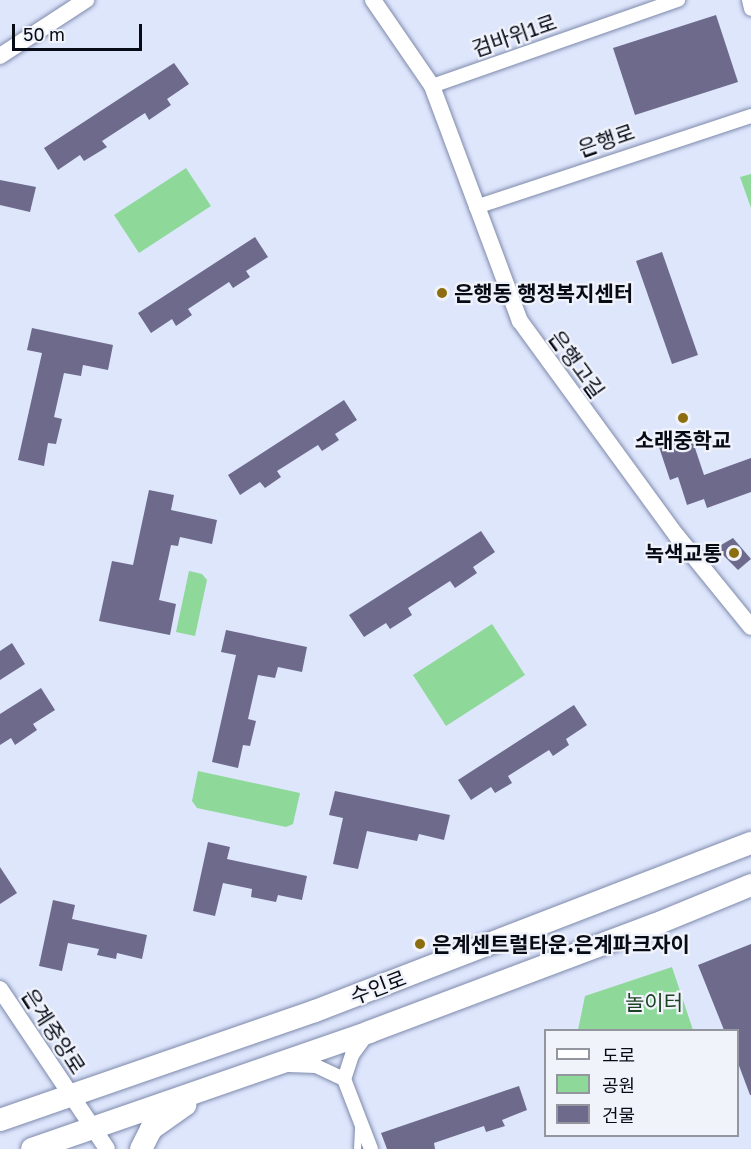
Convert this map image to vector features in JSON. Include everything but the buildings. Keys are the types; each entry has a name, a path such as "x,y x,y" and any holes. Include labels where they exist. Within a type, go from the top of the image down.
{"main road":[{"name":"수인로","path":"0,1120 315,1011 751,843"},
{"name":"수인로","path":"32,1149 369,1032 751,885"},
{"path":"141,1149 158,1123 213,1088"}],"street":[{"path":"0,56 86,0"},
{"name":"은행고길","path":"373,0 432,87 501,277 532,340 751,627"},
{"name":"검바위1로","path":"432,87 678,0"},
{"path":"749,0 751,9"},
{"name":"은행로","path":"476,207 751,116"},
{"name":"은계중앙로","path":"0,989 107,1149"},
{"path":"369,1032 352,1055 344,1078 371,1149"},
{"path":"278,1064 316,1066 344,1078"}],"lane":[{"path":"357,1149 358,1119"}],"green space":[{"path":"186,168 211,206 139,253 114,215"},
{"path":"751,174 751,208 740,177"},
{"path":"189,571 202,574 207,580 195,636 176,632"},
{"path":"492,624 525,675 446,726 413,675"},
{"path":"198,771 300,793 293,824 286,827 197,808 192,801"},
{"name":"놀이터","path":"672,967 693,1029 578,1029 585,996"}],"place":[{"name":"은행동 행정복지센터","path":"442,293"},
{"name":"소래중학교","path":"683,418"},
{"name":"녹색교통","path":"734,553"},
{"name":"은계센트럴타운.은계파크자이","path":"420,944"}]}
